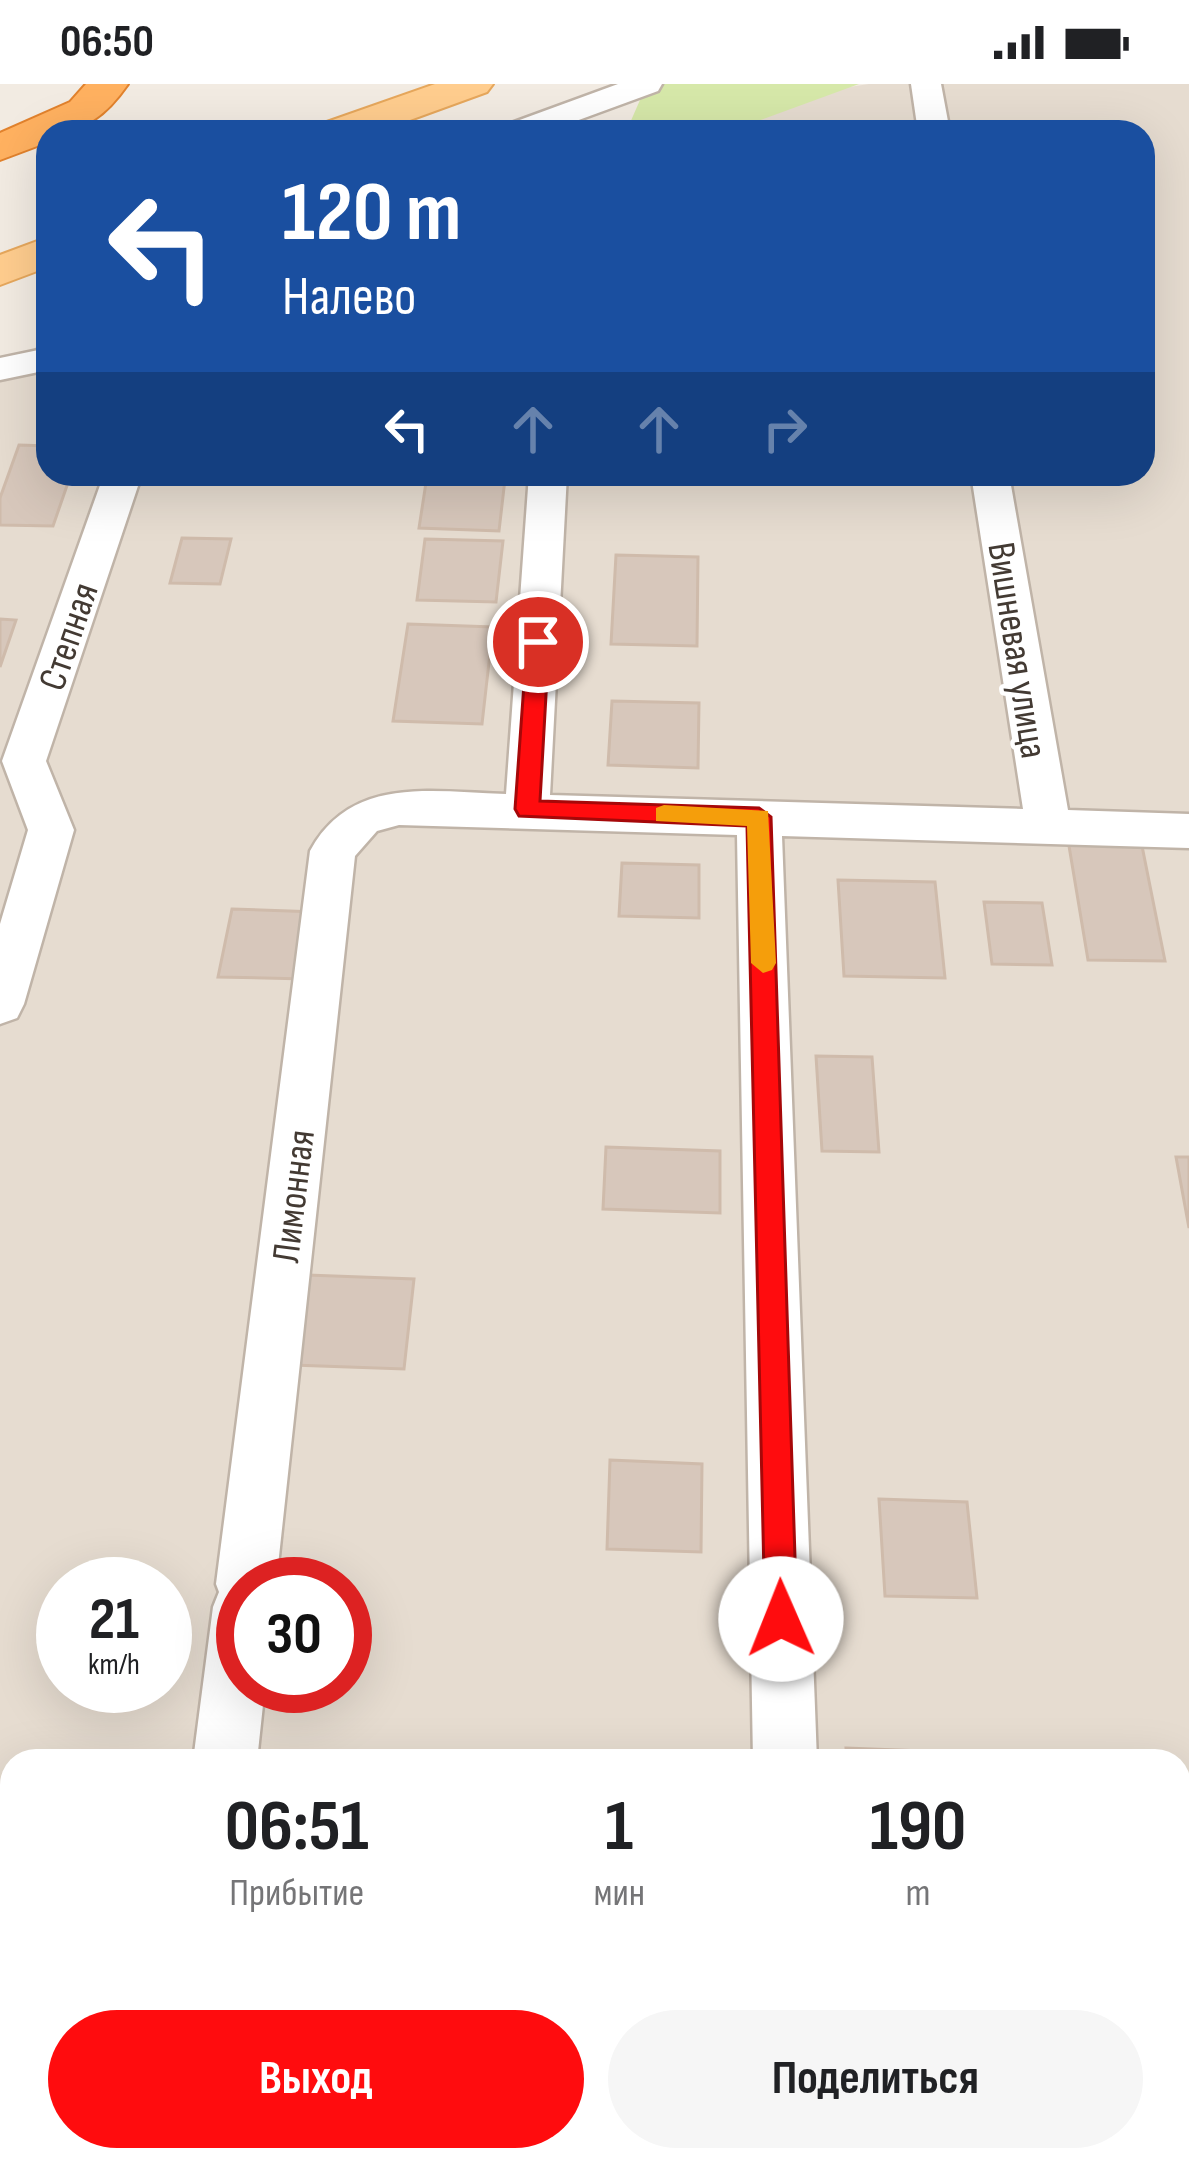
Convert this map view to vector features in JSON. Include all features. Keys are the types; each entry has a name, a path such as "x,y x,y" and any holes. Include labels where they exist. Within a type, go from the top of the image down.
{"highway":[{"path":"64,120 84,111 108,84"},
{"path":"0,148 36,132"}],"main road":[{"path":"372,120 473,84"},
{"path":"0,272 36,256"}],"street":[{"path":"574,120 647,84"},
{"path":"926,84 932,120"},
{"path":"0,369 36,361"},
{"name":"Степная","path":"0,1004 51,830 24,761 119,486"},
{"path":"547,486 527,809 1189,831"},
{"name":"Вишневая улица","path":"992,486 1048,826"},
{"name":"Лимонная","path":"249,1557 333,851 361,819 399,808 527,809"},
{"path":"759,817 785,1749"},
{"path":"226,1749 231,1713"}],"shaded area":[{"path":"869,84 1189,84 1189,1749 0,1749 0,379 36,347 36,486 1155,486 1155,120 633,120"}],"green space":[{"path":"647,84 859,84 761,120 631,120"}],"building":[{"path":"19,445 36,446 36,486 67,486 53,526 0,525 0,498"},
{"path":"425,486 504,486 499,531 419,528"},
{"path":"182,538 231,539 220,584 170,583"},
{"path":"425,539 503,541 496,602 417,600"},
{"path":"616,555 698,557 697,646 611,644"},
{"path":"0,619 16,620 0,667"},
{"path":"408,624 493,627 482,724 393,721"},
{"path":"612,701 699,703 698,768 608,765"},
{"path":"1067,834 1140,836 1165,961 1088,960"},
{"path":"622,863 699,865 699,918 619,916"},
{"path":"838,880 935,882 945,978 844,976"},
{"path":"984,902 1042,903 1052,965 992,964"},
{"path":"232,909 316,912 305,979 218,977"},
{"path":"816,1056 872,1057 879,1152 822,1151"},
{"path":"606,1147 720,1151 720,1213 603,1209"},
{"path":"1176,1157 1189,1157 1189,1228"},
{"path":"307,1275 414,1279 404,1369 293,1365"},
{"path":"610,1460 702,1464 701,1552 607,1549"},
{"path":"879,1499 967,1502 977,1598 885,1596"}],"slow traffic":[{"path":"664,814 759,817 763,963"}],"route":[{"path":"538,642 527,809 759,817 781,1619"}]}
